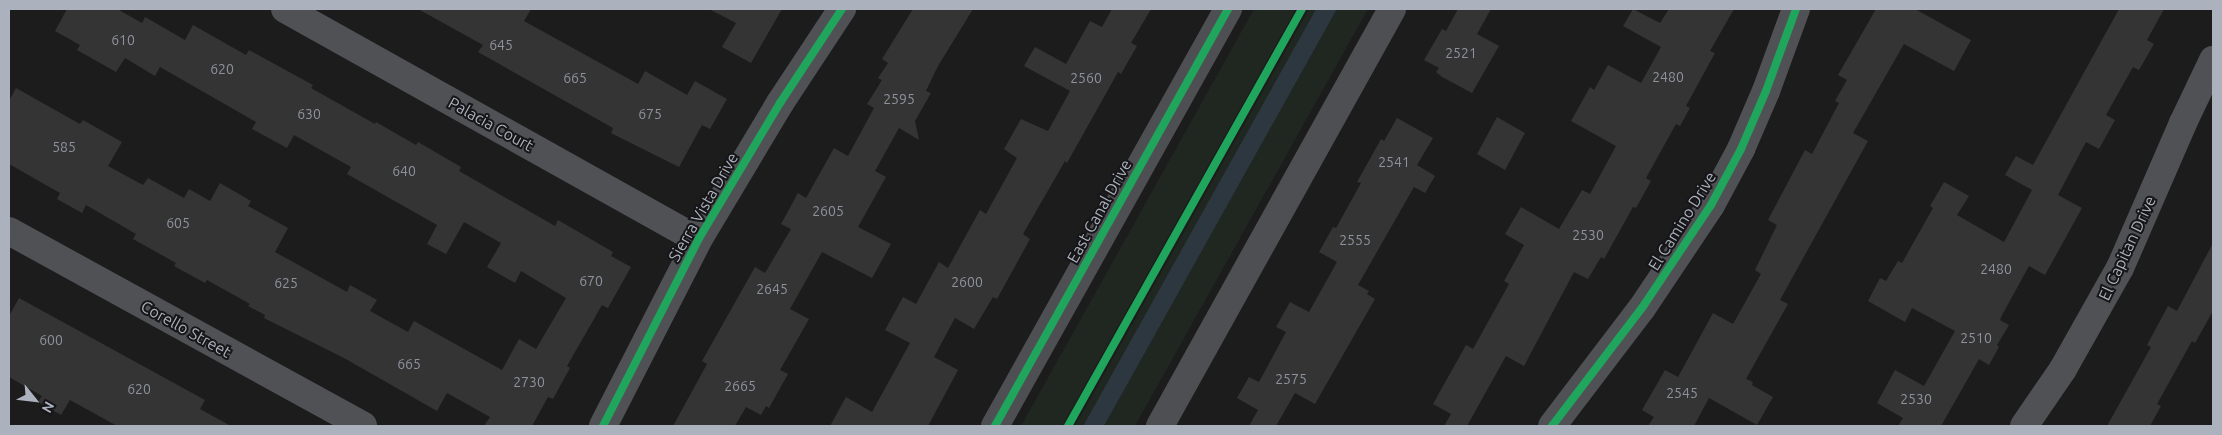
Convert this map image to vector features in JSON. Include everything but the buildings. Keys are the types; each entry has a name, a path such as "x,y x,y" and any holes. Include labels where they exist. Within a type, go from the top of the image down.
{"main road":[{"name":"East Canal Drive","path":"994,426 1228,9"},
{"path":"1160,426 1392,9"}],"street":[{"name":"Palacia Court","path":"285,9 698,240"},
{"name":"Sierra Vista Drive","path":"602,426 698,240 780,103 842,9"},
{"name":"El Camino Drive","path":"1552,426 1647,301 1711,205 1741,149 1766,91 1796,9"},
{"name":"El Capitan Drive","path":"2024,426 2068,362 2120,268 2183,122 2213,60"},
{"name":"Corello Street","path":"9,231 363,426"}],"shaded area":[{"path":"1254,9 1296,9 1062,426 1021,426"},
{"path":"1309,9 1316,9 1083,426 1075,426"},
{"path":"1316,9 1337,9 1104,426 1083,426"},
{"path":"1337,9 1368,9 1135,426 1104,426"}],"cycle path":[{"path":"603,426 698,240 780,103 842,9"},
{"path":"995,426 1228,9"},
{"path":"1068,426 1302,9"},
{"path":"1552,426 1642,308 1711,205 1741,149 1766,91 1796,9"}]}
